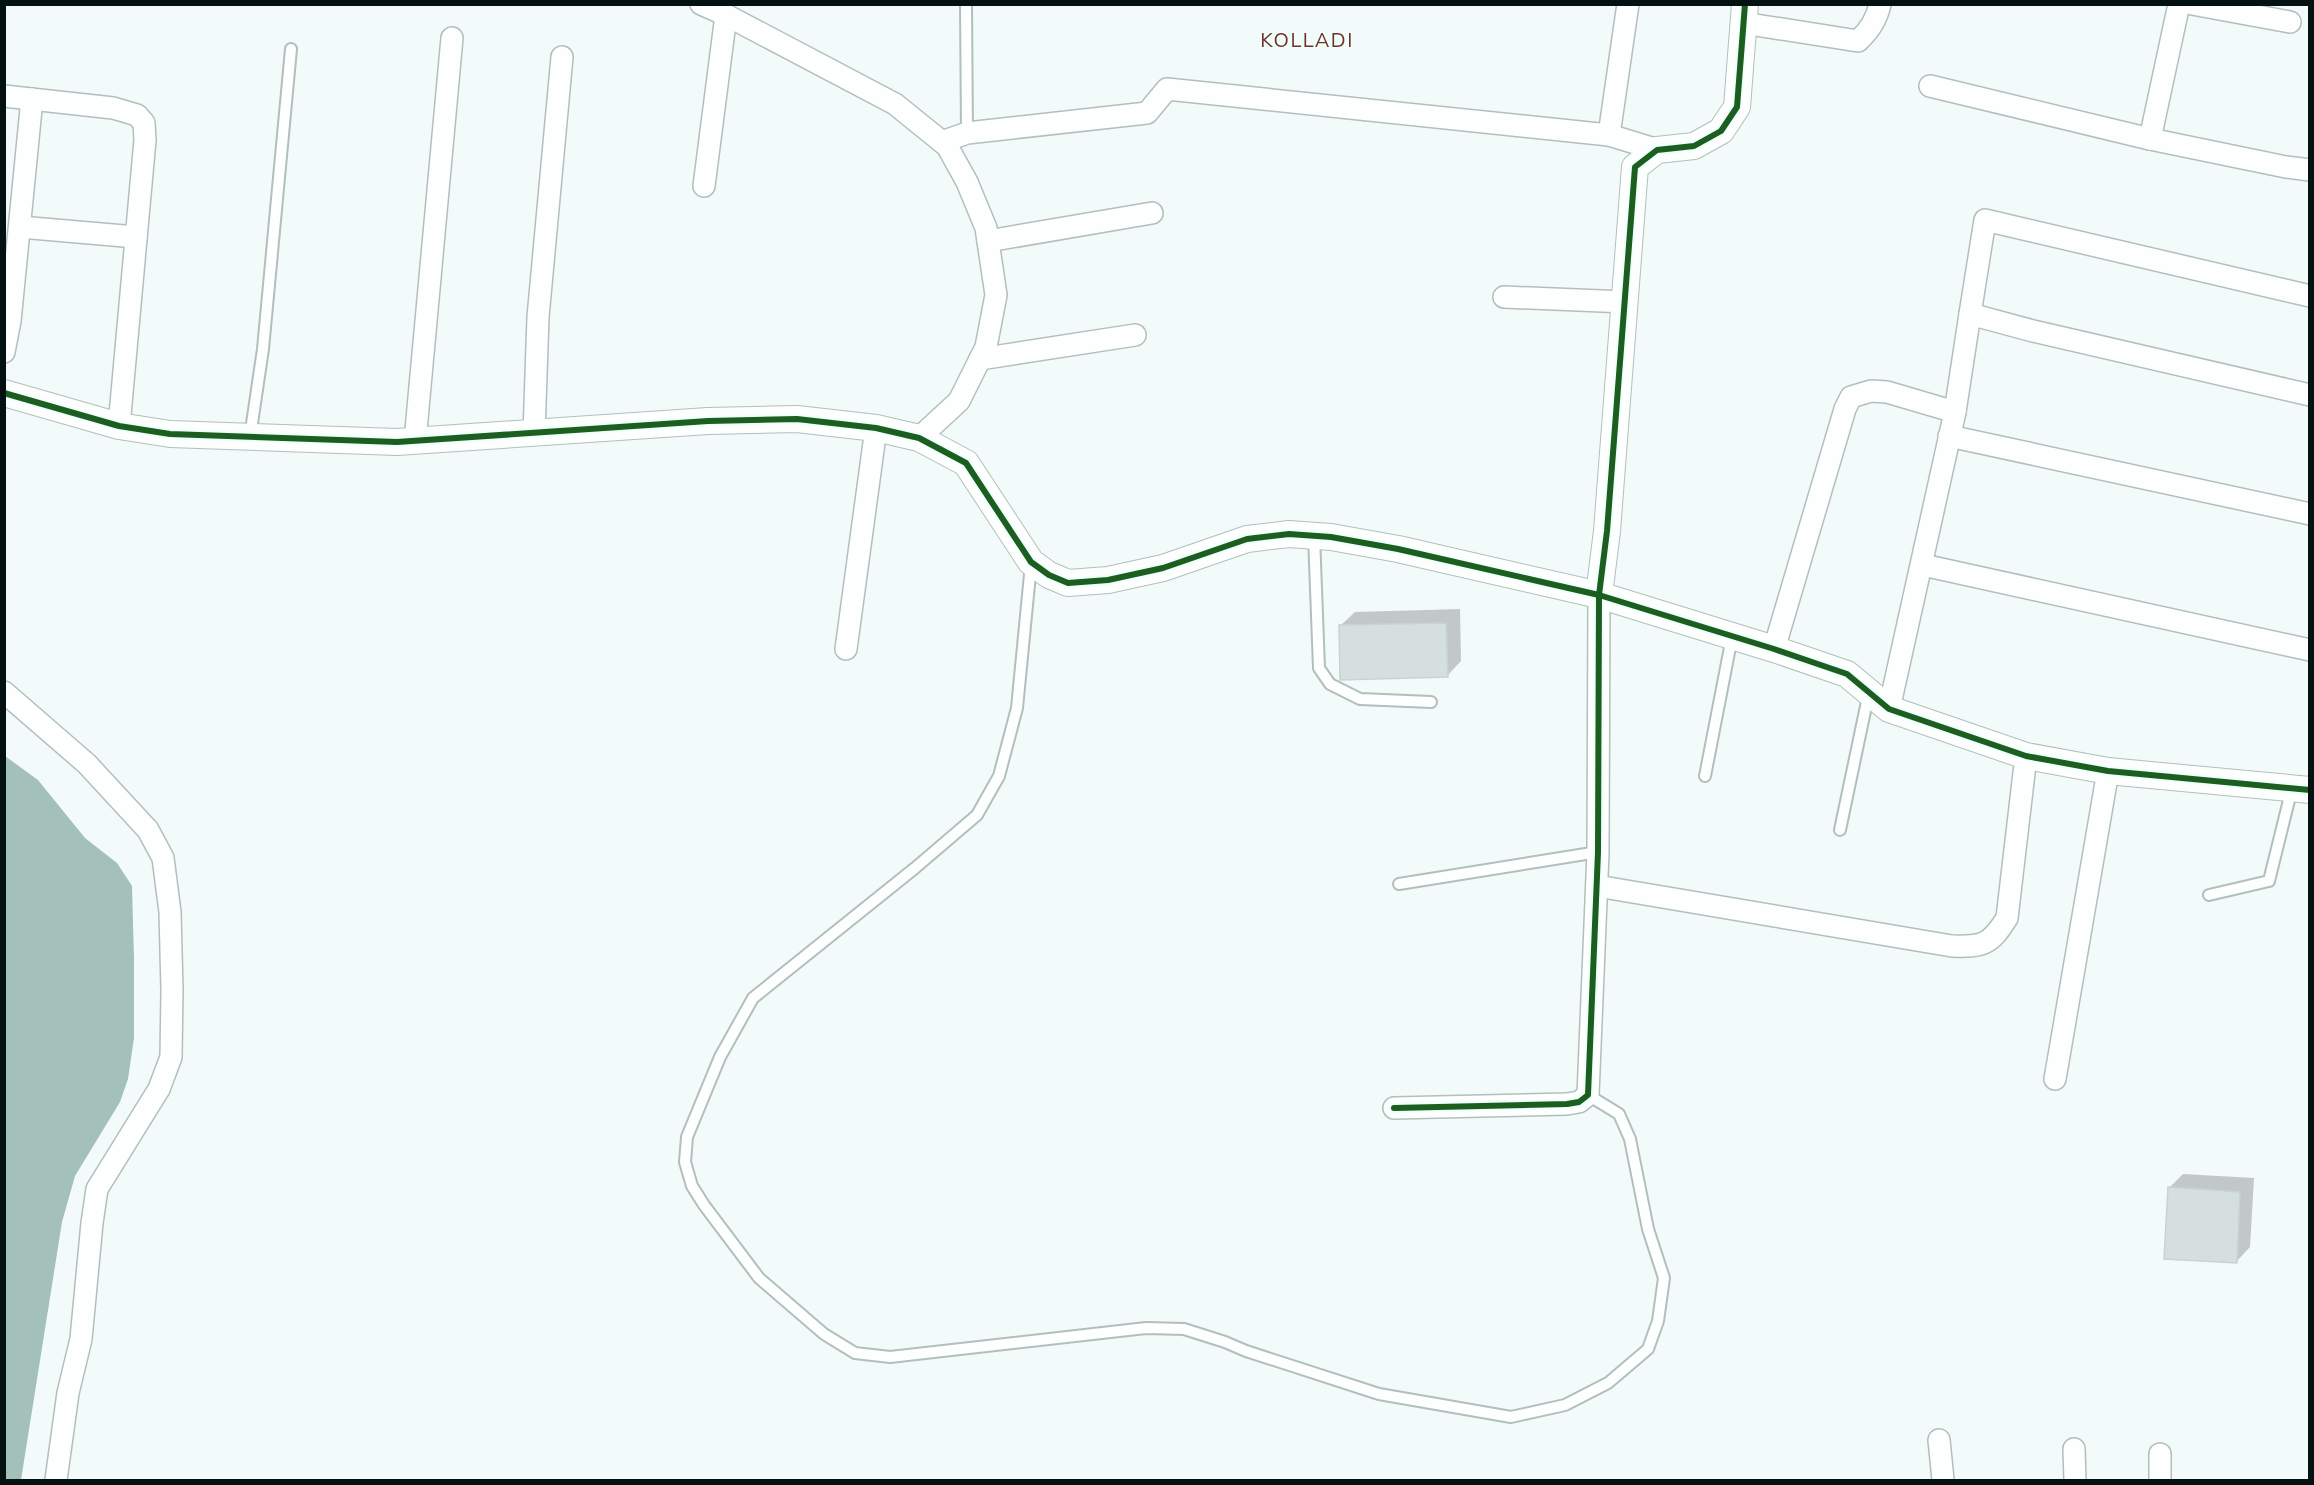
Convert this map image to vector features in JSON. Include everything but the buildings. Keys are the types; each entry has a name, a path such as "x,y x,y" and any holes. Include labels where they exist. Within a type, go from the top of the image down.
{"street":[{"path":"701,4 895,104 947,146 967,182 986,228 996,295 986,347 959,401 919,438"},
{"path":"1609,135 1628,4"},
{"path":"942,142 968,134 1147,113 1167,89 1609,135 1658,150 1694,147 1721,131 1737,107 1744,14 1858,40 1867,32 1878,13 1880,4"},
{"path":"2150,139 2179,4"},
{"path":"2192,4 2290,22"},
{"path":"704,186 726,15"},
{"path":"415,441 452,38"},
{"path":"534,433 538,317 562,57"},
{"path":"1930,86 2150,139 2310,170"},
{"path":"4,96 113,108 137,115 144,123 145,140 119,426"},
{"path":"4,352 20,227 32,99"},
{"path":"1394,1108 1567,1104 1579,1102 1588,1095 1598,852 1599,595 1626,302 1635,166 1658,150"},
{"path":"988,241 1152,213"},
{"path":"1889,708 1923,565 1955,412 1985,220 2310,296"},
{"path":"20,227 136,237"},
{"path":"1504,297 1626,302"},
{"path":"1970,314 2033,331 2310,395"},
{"path":"980,359 1135,335"},
{"path":"1774,649 1845,409 1851,397 1871,391 1887,392 1955,412"},
{"path":"4,393 119,426 170,434 397,442 708,421 786,419 876,428 919,438 966,462 1031,562 1049,576 1068,582 1108,580 1163,568 1247,539 1289,534 1314,535 1398,549 1599,595 1774,649 1847,674 1889,708 2026,756 2108,771 2301,789"},
{"path":"846,649 876,428"},
{"path":"1949,436 2310,514"},
{"path":"1923,565 2310,650"},
{"path":"4,692 87,764 148,830 163,858 170,912 171,1057 159,1089 98,1189 92,1223 81,1339 68,1393 56,1480"},
{"path":"1597,886 1952,946 1976,946 1996,937 2007,918 2026,756"},
{"path":"2055,1079 2108,771"},
{"path":"1939,1440 1942,1480"},
{"path":"2074,1449 2075,1480"},
{"path":"2160,1454 2160,1480"}],"lane":[{"path":"966,4 968,134"},
{"path":"250,437 263,349 291,49"},
{"path":"1314,535 1319,668 1330,684 1360,699 1431,702"},
{"path":"1031,562 1017,708 999,776 977,815 915,868 753,998 720,1057 687,1137 685,1162 692,1186 759,1278 824,1334 855,1353 890,1358 1146,1328 1185,1329 1225,1342 1246,1352 1379,1394 1511,1417 1565,1405 1608,1383 1648,1349 1659,1320 1664,1278 1648,1229 1630,1139 1620,1114 1588,1095"},
{"path":"1705,776 1732,636"},
{"path":"1840,830 1869,692"},
{"path":"2209,895 2269,881 2301,789"},
{"path":"1399,884 1598,852"}],"water":[{"path":"5,756 38,780 85,838 117,863 132,886 134,959 134,1038 128,1079 120,1102 75,1176 62,1222 21,1480 4,1480"}],"cycle path":[{"path":"1394,1108 1567,1104 1579,1102 1588,1095 1598,852 1599,595 1607,531 1635,167 1657,150 1694,146 1721,131 1737,107 1745,4"},
{"path":"4,393 119,426 170,434 397,442 708,421 797,419 876,428 919,438 966,463 1031,562 1049,575 1068,583 1108,580 1163,568 1247,539 1289,534 1331,537 1398,549 1599,595 1774,649 1847,674 1889,709 2026,756 2108,771 2310,790"}],"district":[{"name":"KOLLADI","path":"1307,40"}]}
